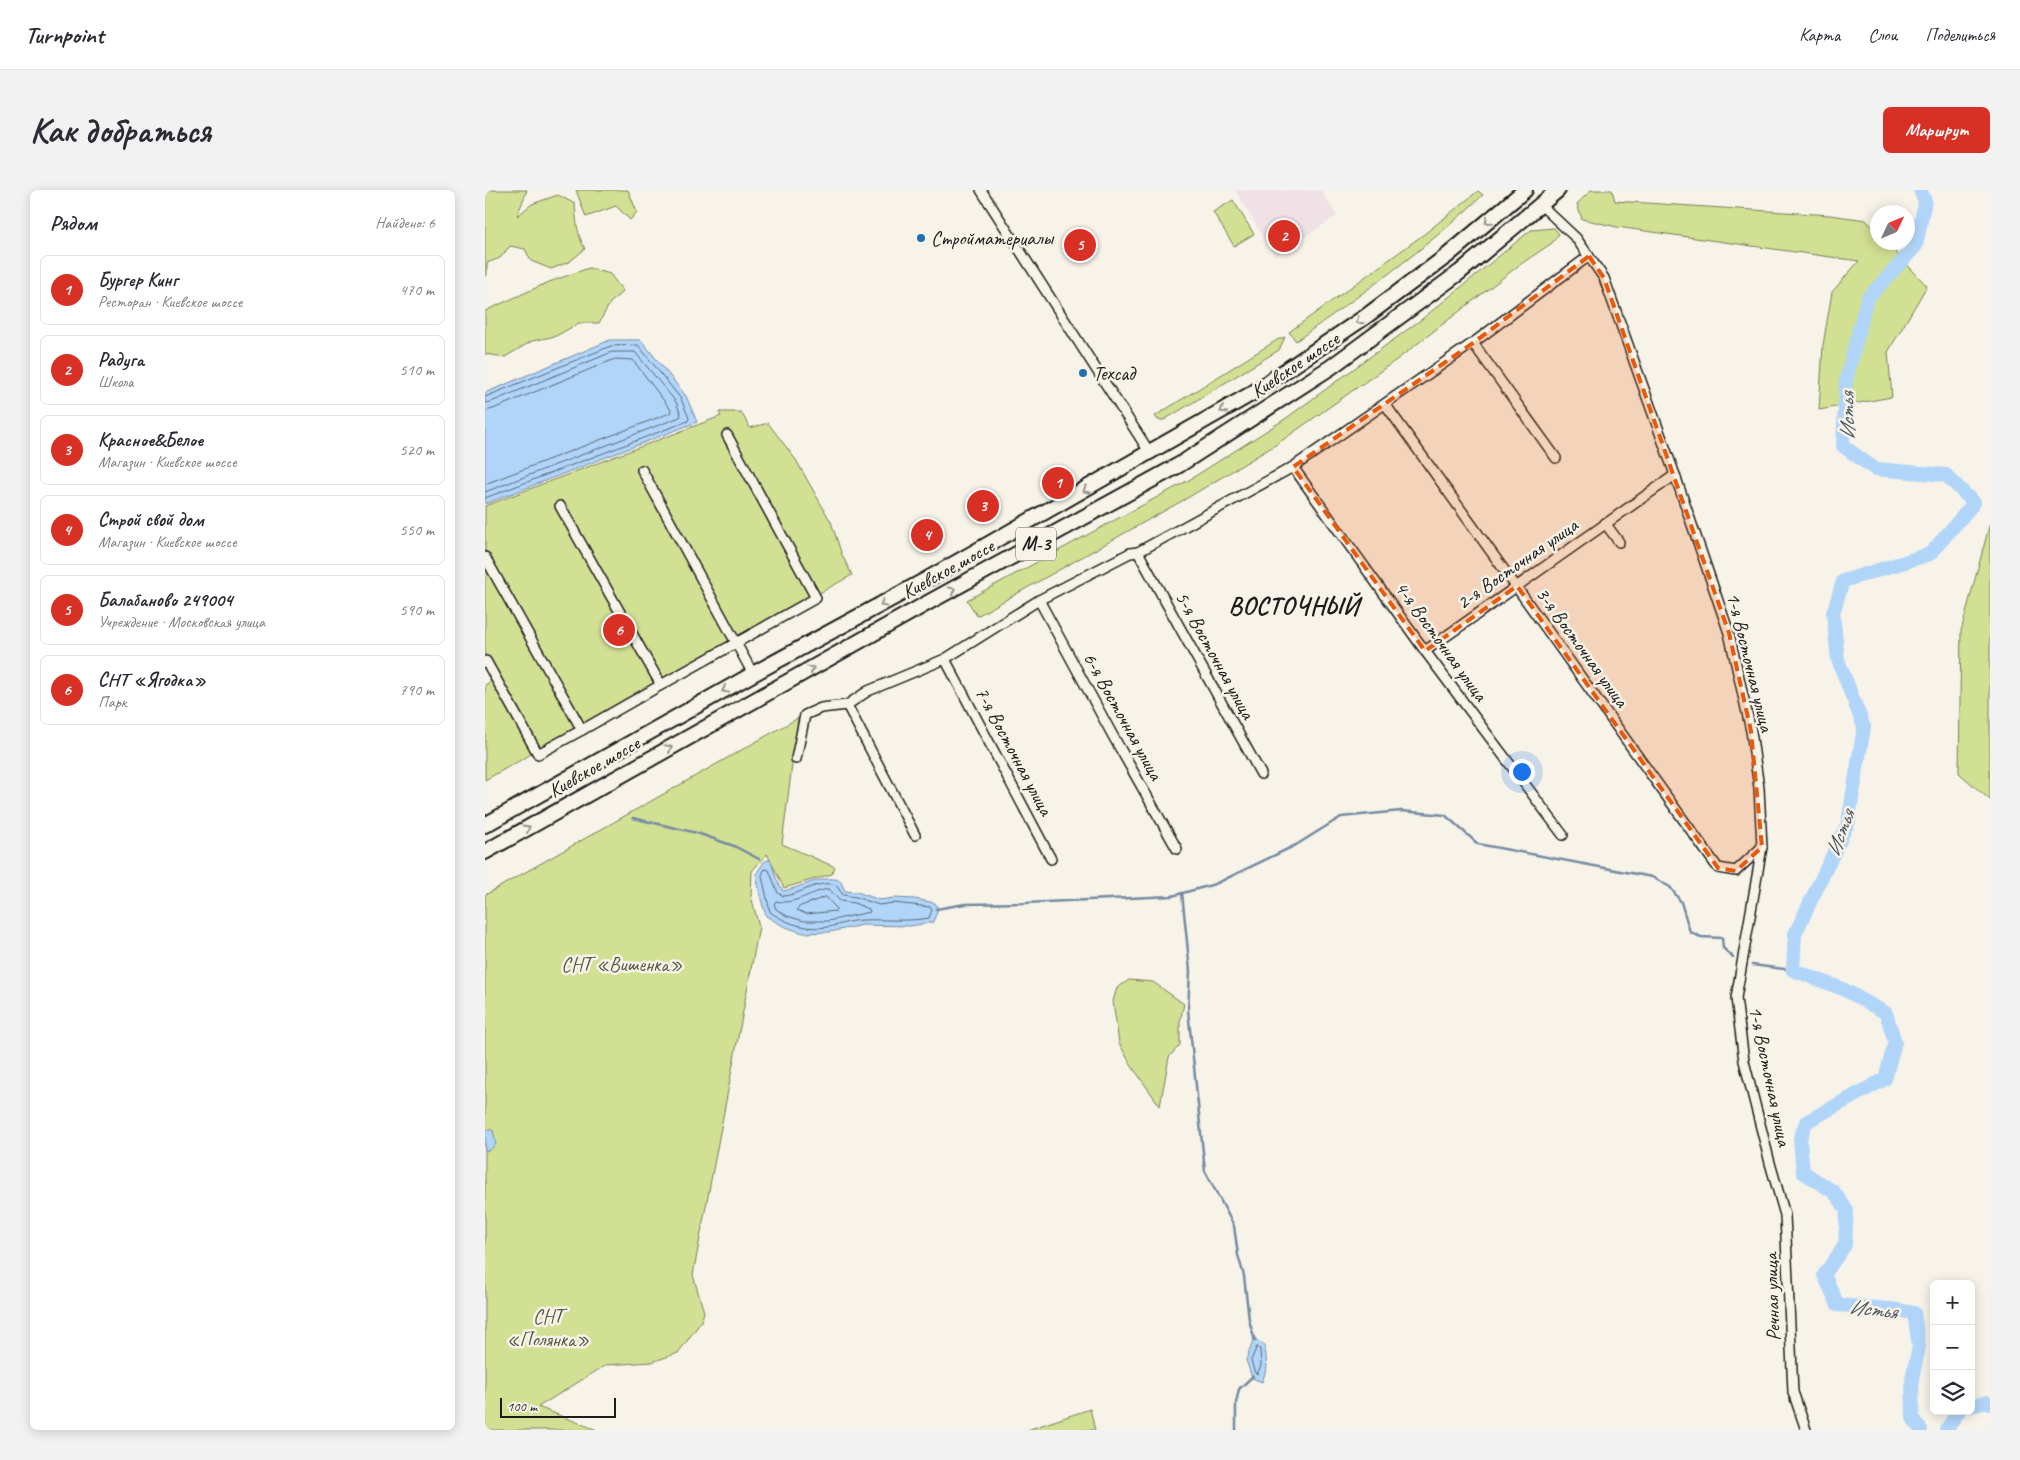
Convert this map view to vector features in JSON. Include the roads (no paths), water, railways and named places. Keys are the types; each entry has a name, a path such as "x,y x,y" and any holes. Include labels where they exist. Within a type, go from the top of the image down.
{"highway":[{"name":"Киевское шоссе","path":"485,825 753,674 924,581 1251,394 1302,360 1448,255 1525,190"},
{"name":"Киевское шоссе","path":"485,852 923,606 1179,465 1316,377 1460,272 1558,190"},
{"path":"1302,360 1317,360 1321,366 1316,377"}],"street":[{"path":"981,190 1150,453"},
{"name":"1-я Восточная улица","path":"1541,206 1576,238 1604,278 1675,475 1729,633 1751,731 1759,788 1762,847 1736,998 1744,1061 1770,1163"},
{"path":"795,759 805,715 821,708 847,704 868,691 945,659 1039,600 1130,553 1138,552 1293,467 1473,343 1589,256"},
{"path":"1473,343 1556,458"},
{"name":"3-я Восточная улица","path":"1385,404 1718,868 1736,871 1762,847"},
{"path":"486,661 538,754 816,598 727,434"},
{"name":"4-я Восточная улица","path":"1293,467 1425,651 1563,835"},
{"path":"642,470 753,674"},
{"name":"2-я Восточная улица","path":"1425,651 1675,475"},
{"path":"560,506 661,685"},
{"name":"2-я Восточная улица","path":"1605,523 1619,542"},
{"name":"5-я Восточная улица","path":"1138,552 1261,774"},
{"path":"485,558 582,730"},
{"name":"6-я Восточная улица","path":"1039,600 1177,849"},
{"name":"7-я Восточная улица","path":"945,659 1051,859"},
{"path":"847,704 915,835"},
{"name":"Речная улица","path":"1770,1163 1785,1215 1793,1392 1807,1430"}],"water":[{"path":"610,340 641,340 686,396 697,422 485,504 485,393"},
{"path":"771,861 776,878 783,891 818,880 832,879 840,880 845,891 857,892 880,900 894,898 915,899 935,903 938,909 933,922 910,926 862,925 830,932 803,933 783,926 766,916 756,874 764,862"},
{"path":"485,1130 493,1130 496,1144 490,1150 485,1151"},
{"path":"1254,1339 1265,1345 1267,1367 1262,1382 1252,1378 1246,1360"}],"waterway":[{"name":"Истья","path":"1920,190 1925,201 1916,246 1867,299 1846,381 1843,446 1875,469 1946,475 1974,503 1930,554 1843,581 1833,613 1838,660 1864,727 1848,823 1795,934 1793,970 1843,989 1886,1013 1895,1042 1885,1079 1806,1122 1800,1139 1803,1172 1834,1192 1847,1210 1845,1245 1824,1275 1838,1305 1891,1309 1914,1313 1919,1347 1912,1379 1913,1418 1921,1430"},
{"path":"936,909 965,904 1172,896 1215,884 1296,845 1341,817 1401,811 1445,815 1478,844 1652,877 1670,887 1681,902 1690,932 1701,937 1722,938 1723,948 1733,957"},
{"path":"633,818 697,833 734,846 759,859"},
{"path":"1182,893 1190,971 1188,1010 1205,1171 1234,1226 1238,1255 1244,1276 1249,1320 1255,1341"},
{"path":"1752,965 1793,970"},
{"path":"1236,1430 1236,1403 1239,1389 1253,1376"},
{"name":"Истья","path":"1975,1405 1987,1402 1990,1404"},
{"name":"Истья","path":"1946,1430 1956,1415"}],"place":[{"name":"Радуга","path":"1284,236"},
{"name":"Стройматериалы","path":"921,238"},
{"name":"Балабаново 249004","path":"1080,245"},
{"name":"Техсад","path":"1083,373"},
{"name":"Бургер Кинг","path":"1058,483"},
{"name":"Красное&Белое","path":"983,506"},
{"name":"Строй свой дом","path":"927,535"},
{"name":"СНТ «Ягодка»","path":"619,630"}],"district":[{"name":"ВОСТОЧНЫЙ","path":"1294,606"}],"park label":[{"name":"СНТ «Вишенка»","path":"622,964"},
{"name":"СНТ «Полянка»","path":"548,1328"}]}
